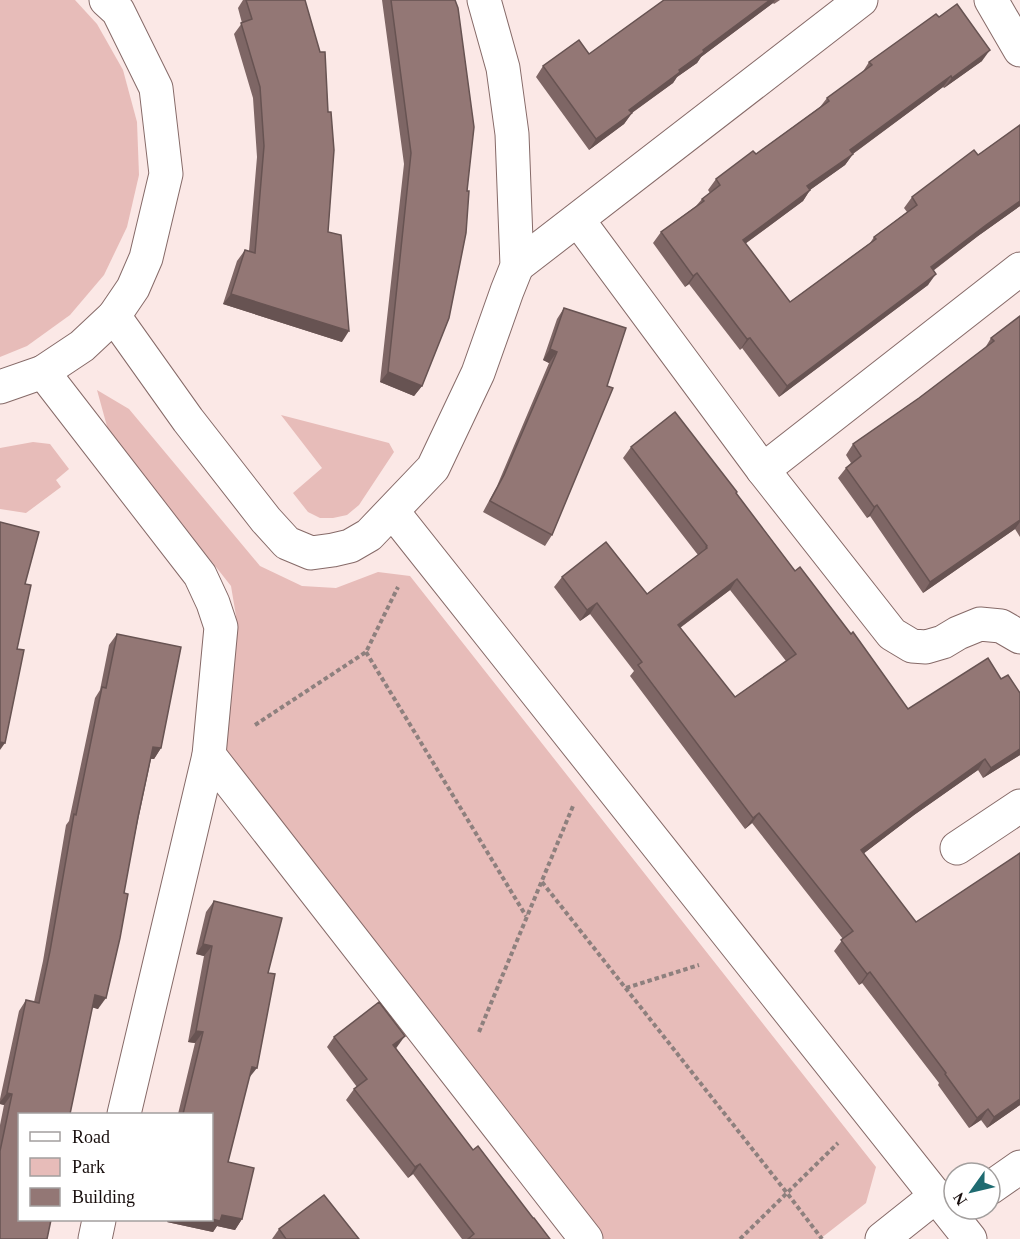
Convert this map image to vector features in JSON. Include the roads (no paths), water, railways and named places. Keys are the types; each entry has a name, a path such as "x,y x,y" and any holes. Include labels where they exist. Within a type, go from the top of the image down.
{"street":[{"path":"0,387 44,372 82,346 114,316 133,288 146,258 166,174 156,88 118,11 106,0"},
{"path":"114,316 188,420 266,520 287,543 311,553 350,546 369,535 433,468 478,373 518,266 512,134 503,68 484,0"},
{"path":"518,266 861,0"},
{"path":"991,0 1020,50"},
{"path":"578,220 763,470 892,634 912,646 926,647 944,642 980,624 1001,626 1020,637"},
{"path":"763,470 1020,268"},
{"path":"44,372 200,575 221,627 209,755 124,1113"},
{"path":"393,512 869,1112 942,1195"},
{"path":"209,755 586,1239"},
{"path":"957,848 1020,806"},
{"path":"1002,1180 1020,1167"},
{"path":"882,1239 942,1200"},
{"path":"95,1239 99,1221"},
{"path":"959,1221 970,1239"}]}
